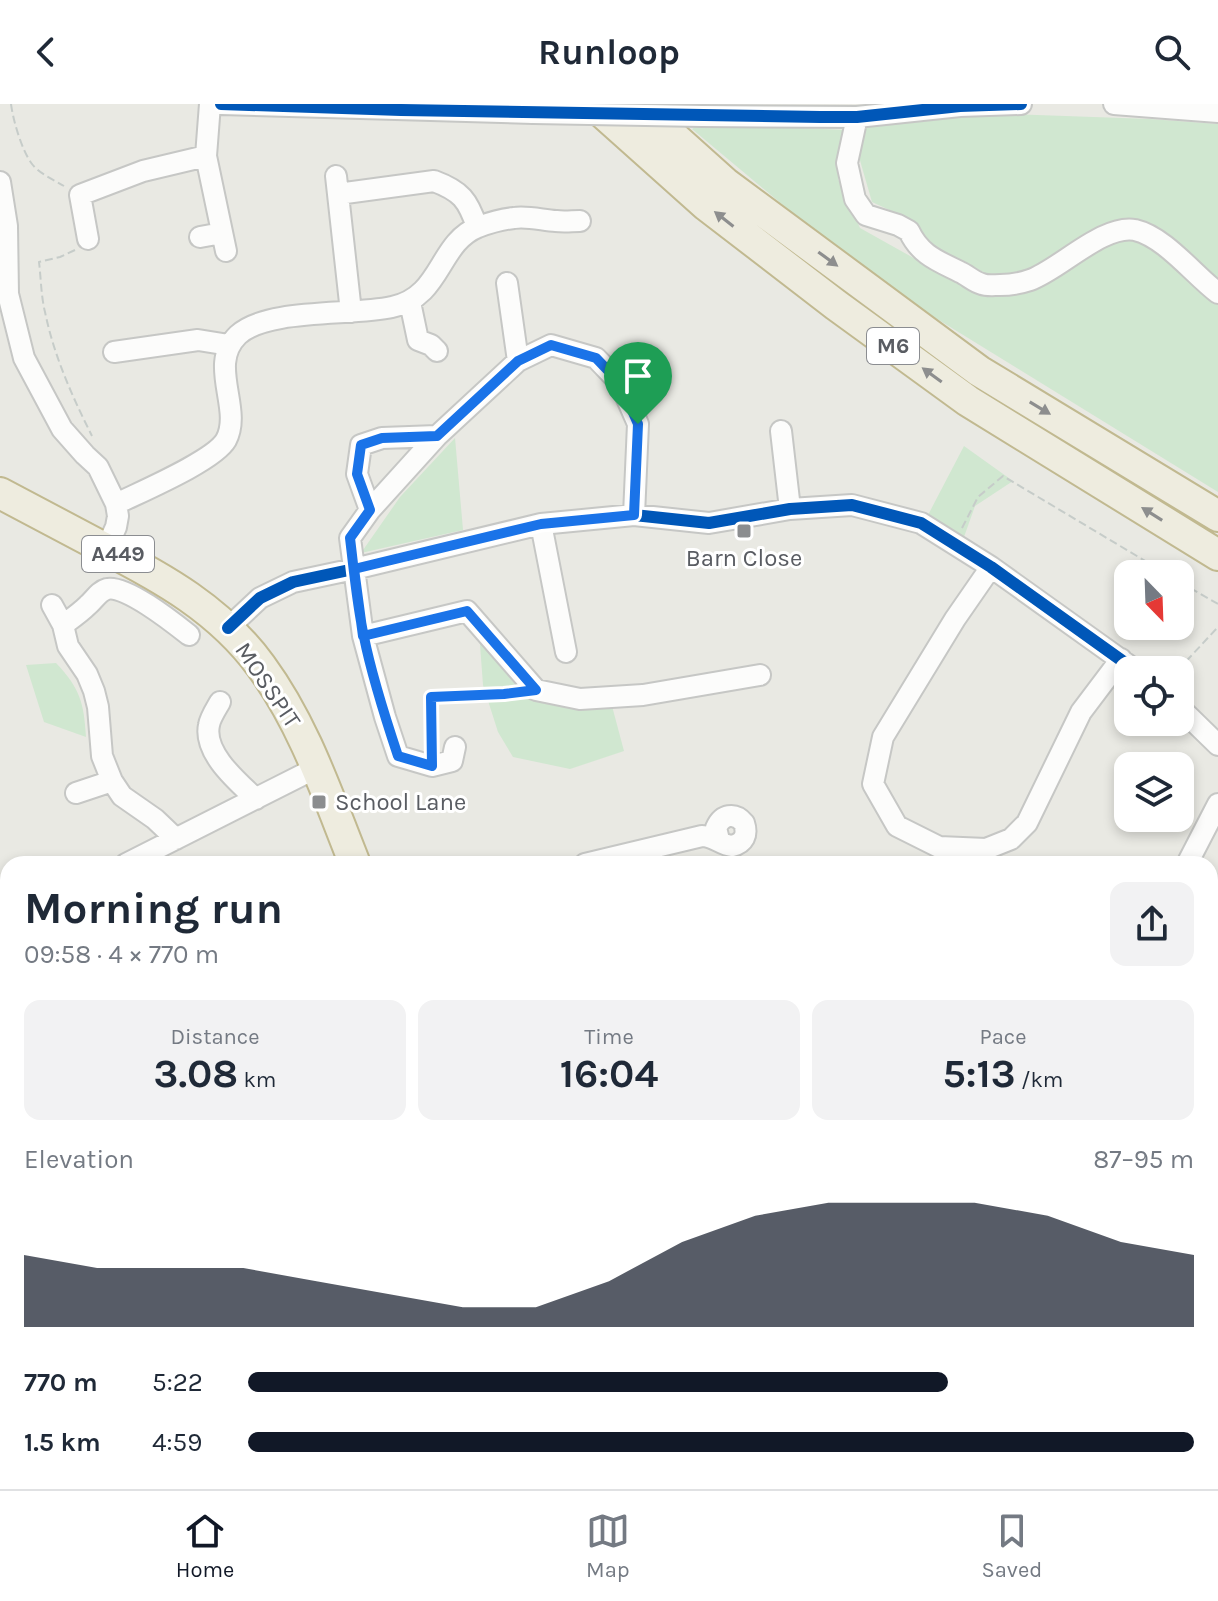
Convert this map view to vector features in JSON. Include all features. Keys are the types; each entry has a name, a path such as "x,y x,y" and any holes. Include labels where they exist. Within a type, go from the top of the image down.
{"highway":[{"name":"M6","path":"593,104 706,205 968,401 1218,555"},
{"name":"M6","path":"637,104 725,183 979,371 1218,516"},
{"name":"MOSSPIT","path":"0,493 174,585 228,628 261,666 287,706 316,768"},
{"name":"A449","path":"316,768 352,856"}],"street":[{"path":"200,237 224,242 206,156 210,104"},
{"path":"221,104 702,116 815,111 857,117 960,106 1021,104"},
{"path":"1114,104 1218,112"},
{"path":"857,117 847,163 855,199 866,215 909,231 915,243 939,263 983,285 1031,280 1103,237 1121,230 1136,230 1156,240 1218,293"},
{"path":"88,239 80,195 143,171 206,156"},
{"path":"351,312 337,185 434,181 461,194 477,227"},
{"path":"0,182 7,226 8,294 24,358 62,429 98,467 116,504 116,527 106,549"},
{"path":"116,504 197,463 215,452 226,440 231,422 225,361 229,345 241,332 278,319 390,308 410,302 432,281 452,249 477,227 515,217 580,221"},
{"path":"507,283 518,361"},
{"path":"410,302 418,340 437,351"},
{"path":"114,352 198,340 229,345"},
{"path":"455,747 452,761 432,766 398,756 363,636 350,538 370,510 437,436 518,361 551,345 596,358 620,383 638,424 634,515"},
{"path":"781,431 790,509"},
{"path":"370,510 357,474 361,445 382,438 437,436"},
{"path":"228,628 260,598 293,582 541,524 634,515 709,523 790,509 852,505 921,523 991,567 1117,656"},
{"path":"541,524 566,652"},
{"path":"991,567 955,619 883,737 873,784 897,826 939,847 986,849 1011,839 1027,823 1081,712 1114,678"},
{"path":"63,625 96,596 107,589 117,589 155,610 189,635"},
{"path":"52,605 63,625 68,646 87,674 94,691 102,756 112,781 122,796 155,819 176,839"},
{"path":"363,636 467,611 536,690 580,699 643,695 760,675"},
{"path":"220,702 208,727 212,747 223,767 256,799"},
{"path":"1194,722 1218,745"},
{"path":"144,856 316,768"},
{"path":"76,793 112,781"},
{"path":"1191,856 1218,804"},
{"path":"618,856 702,836 710,836 721,842 728,856"}],"path":[{"path":"11,104 14,123 32,164 80,195"},
{"path":"88,239 60,257 39,262 44,310 54,349 71,395 92,437"},
{"path":"954,543 978,497 1003,476 1144,560"},
{"path":"1194,590 1218,604"},
{"path":"1191,656 1218,627"},
{"path":"432,766 431,697 536,690"}],"green space":[{"path":"984,113 1218,124 1218,492 869,277 692,129 700,124 846,130 838,179 860,228 978,294 1024,289 1100,246 1126,237 1150,244 1149,222 1142,221 1090,234 1016,276 989,275 924,241 896,213 872,202 859,157 867,124"},
{"path":"455,438 463,530 361,553 400,497"},
{"path":"964,446 1013,481 975,506 964,537 928,515"},
{"path":"479,631 536,690 612,706 624,751 570,769 513,757 498,732 483,685"},
{"path":"56,663 71,680 79,697 86,737 44,722 26,665"}],"cycle path":[{"path":"221,104 820,117 1021,104"},
{"path":"228,628 260,598 293,582 541,524 634,515 709,523 790,509 852,505 921,523 991,567 1115,656"}],"place":[{"name":"Barn Close","path":"744,531"},
{"name":"School Lane","path":"319,802"}],"route":[{"path":"638,424 620,383 596,358 551,345 518,361 437,436 382,438 361,445 357,474 370,510 350,538 354,569 363,636 398,756 432,766 431,697 536,690 467,611 363,636 354,569 541,524 634,515 638,424"}]}
